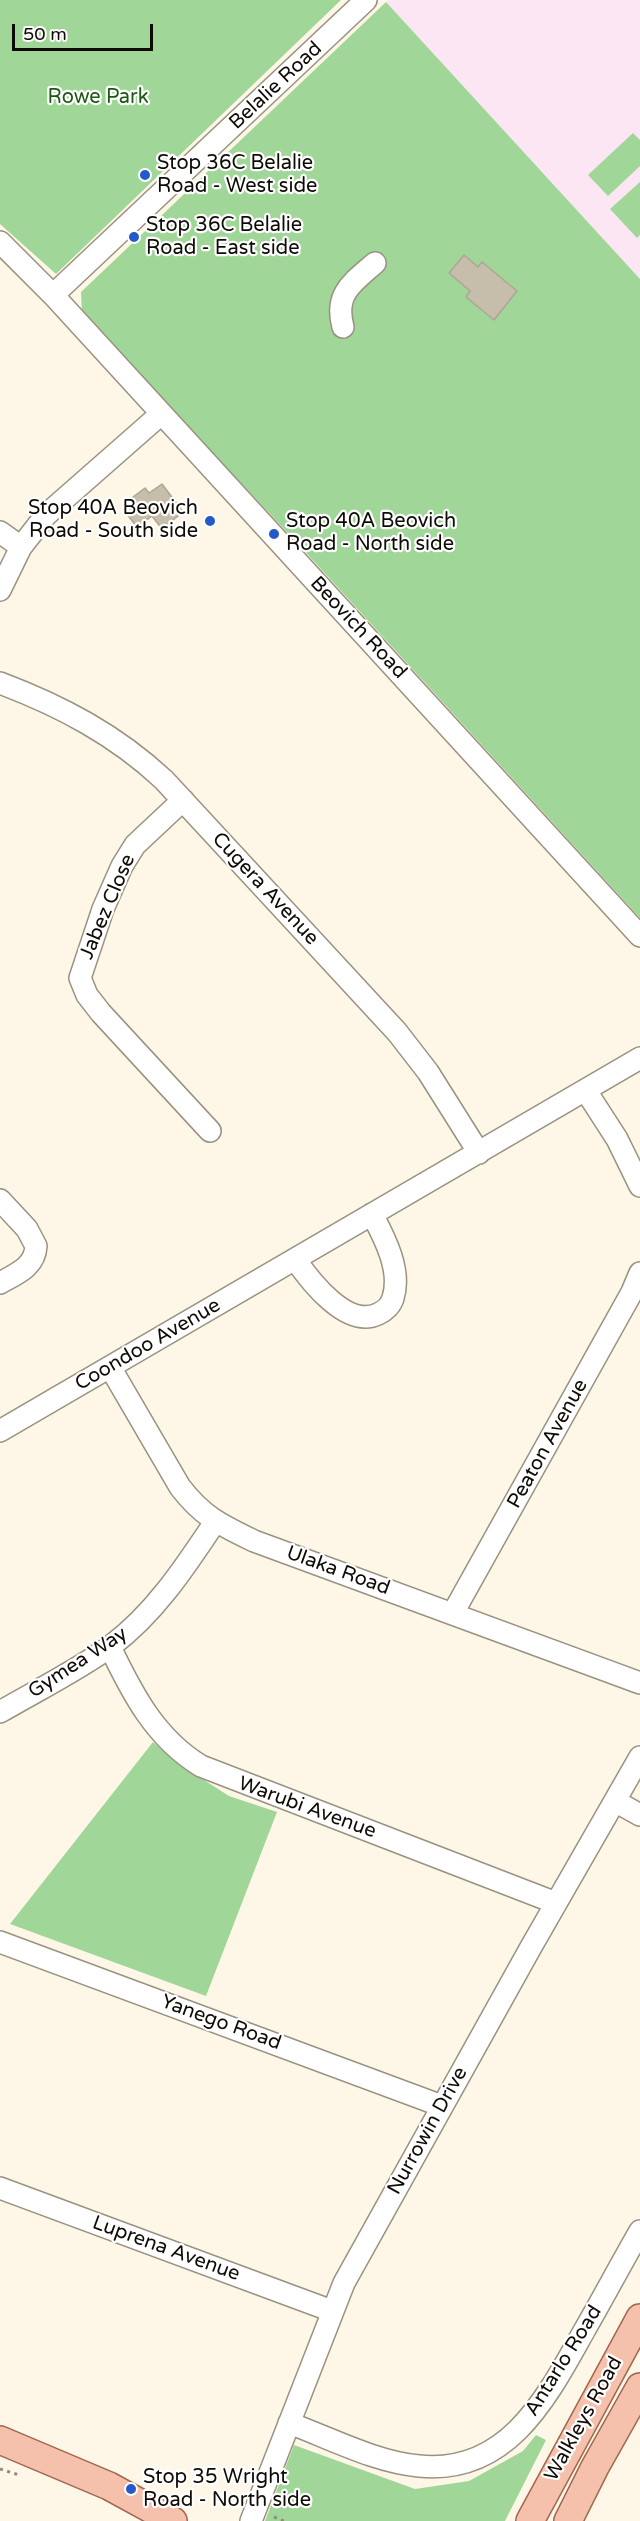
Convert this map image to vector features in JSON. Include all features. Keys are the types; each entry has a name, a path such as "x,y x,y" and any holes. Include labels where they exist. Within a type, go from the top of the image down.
{"main road":[{"name":"Walkleys Road","path":"530,2521 640,2318"},
{"name":"Walkleys Road","path":"568,2521 640,2386"},
{"path":"0,2440 109,2486 173,2521"},
{"path":"82,2476 103,2495 142,2521"}],"street":[{"name":"Belalie Road","path":"53,295 366,0"},
{"name":"Beovich Road","path":"0,242 53,295 640,936"},
{"path":"343,327 340,315 344,294 375,263"},
{"path":"0,590 21,547 46,515 161,414"},
{"path":"0,532 21,547"},
{"name":"Cugera Avenue","path":"0,683 51,704 104,732 145,762 183,800 397,1032 428,1072 479,1152"},
{"name":"Jabez Close","path":"183,800 146,833 122,866 87,951 80,978 87,995 101,1013 210,1131"},
{"name":"Coondoo Avenue","path":"0,1431 640,1058"},
{"path":"586,1091 617,1139 640,1186"},
{"path":"0,1200 27,1229 36,1246 34,1260 0,1283"},
{"path":"295,1259 319,1288 350,1314 372,1316 381,1313 394,1297 394,1274 386,1241 372,1214"},
{"name":"Peaton Avenue","path":"453,1613 627,1302 640,1273"},
{"name":"Ulaka Road","path":"110,1367 180,1487 191,1501 215,1522 254,1541 640,1683"},
{"name":"Gymea Way","path":"0,1712 110,1647 132,1629 171,1586 215,1522"},
{"name":"Warubi Avenue","path":"110,1647 130,1689 149,1717 172,1744 201,1766 556,1904"},
{"name":"Nurrowin Drive","path":"251,2521 332,2311 368,2238 640,1758"},
{"path":"615,1801 640,1815"},
{"name":"Yanego Road","path":"0,1942 442,2106"},
{"name":"Luprena Avenue","path":"0,2188 332,2311"},
{"name":"Antarlo Road","path":"289,2423 372,2454 417,2466 456,2465 489,2452 520,2430 543,2401 559,2377 640,2231"}],"shaded area":[{"path":"388,0 640,0 640,279 386,2"}],"green space":[{"name":"Rowe Park","path":"0,0 341,0 56,274 0,224"},
{"path":"386,2 640,279 640,918 299,545 82,313 81,292"},
{"path":"633,133 640,140 640,166 608,196 588,175"},
{"path":"640,182 640,235 637,238 610,209"},
{"path":"153,1742 173,1760 229,1796 277,1812 206,1996 10,1924"},
{"path":"536,2435 546,2440 505,2521 265,2521 294,2445 415,2489 469,2481 523,2451"}],"building":[{"path":"464,255 478,267 482,262 517,291 494,320 466,297 470,291 449,273"},
{"path":"162,484 183,512 162,529 152,516 137,527 126,513 131,509 125,503 145,488 149,493"}],"place":[{"name":"Stop 36C Belalie Road - West side","path":"145,175"},
{"name":"Stop 36C Belalie Road - East side","path":"134,237"},
{"name":"Stop 40A Beovich Road - South side","path":"210,521"},
{"name":"Stop 40A Beovich Road - North side","path":"274,534"},
{"name":"Stop 35 Wright Road - North side","path":"131,2489"}]}
